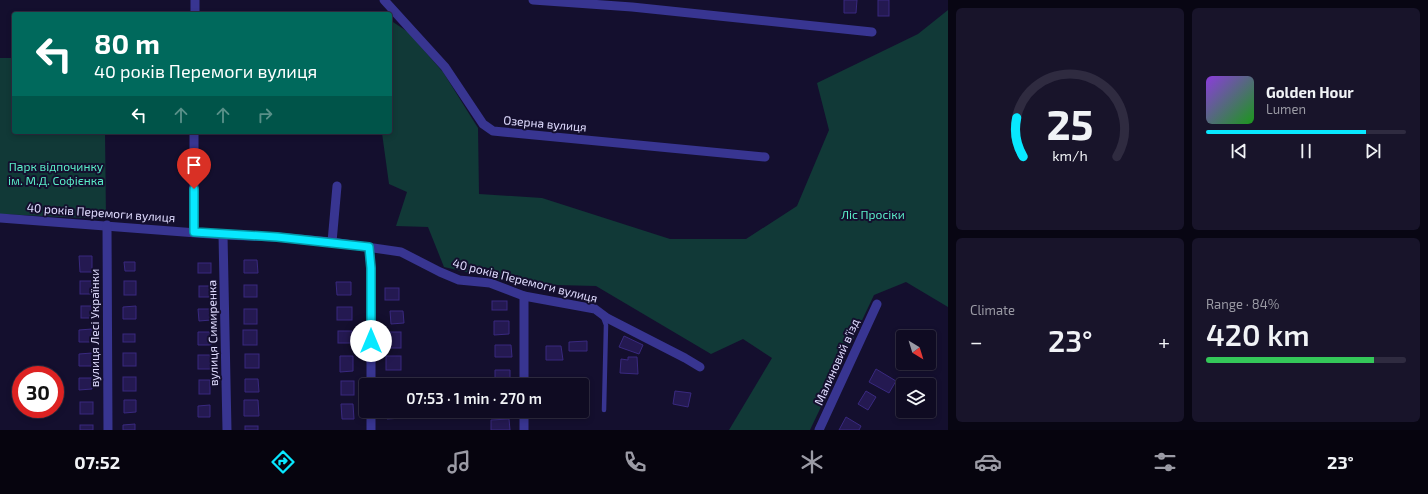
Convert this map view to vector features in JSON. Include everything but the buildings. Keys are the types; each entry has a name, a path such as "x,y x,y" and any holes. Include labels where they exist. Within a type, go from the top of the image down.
{"street":[{"path":"195,0 195,12"},
{"name":"Озерна вулиця","path":"384,0 445,67 483,124 492,131 765,157"},
{"path":"533,0 632,7 872,32"},
{"path":"194,134 194,232"},
{"path":"332,242 337,186"},
{"name":"40 років Перемоги вулиця","path":"0,218 332,242 401,252 459,280 490,283 524,296 571,303 595,309 686,358 700,368"},
{"name":"вулиця Лесі Українки","path":"107,225 108,430"},
{"name":"вулиця Симиренка","path":"224,235 227,430"},
{"path":"369,247 371,268 371,378"},
{"path":"524,296 524,378"},
{"name":"Малиновий в'їзд","path":"819,430 877,304"},
{"path":"371,418 371,430"},
{"path":"524,418 524,430"}],"lane":[{"path":"602,314 606,325 604,410"}],"green space":[{"name":"Ліс Просіки","path":"948,10 948,307 906,282 874,295 810,430 729,430 772,358 743,339 711,354 596,286 516,284 444,267 428,227 396,226 407,192 389,184 382,134 392,134 392,21 408,32 443,72 478,128 479,194 542,198 670,239 746,239 797,206 829,130 817,83 918,34"},
{"name":"Парк відпочинку ім. М.Д. Софієнка","path":"0,58 12,58 12,134 105,134 106,219 0,214"}],"route":[{"path":"194,189 194,232 277,237 369,247 371,268 371,341"}]}
